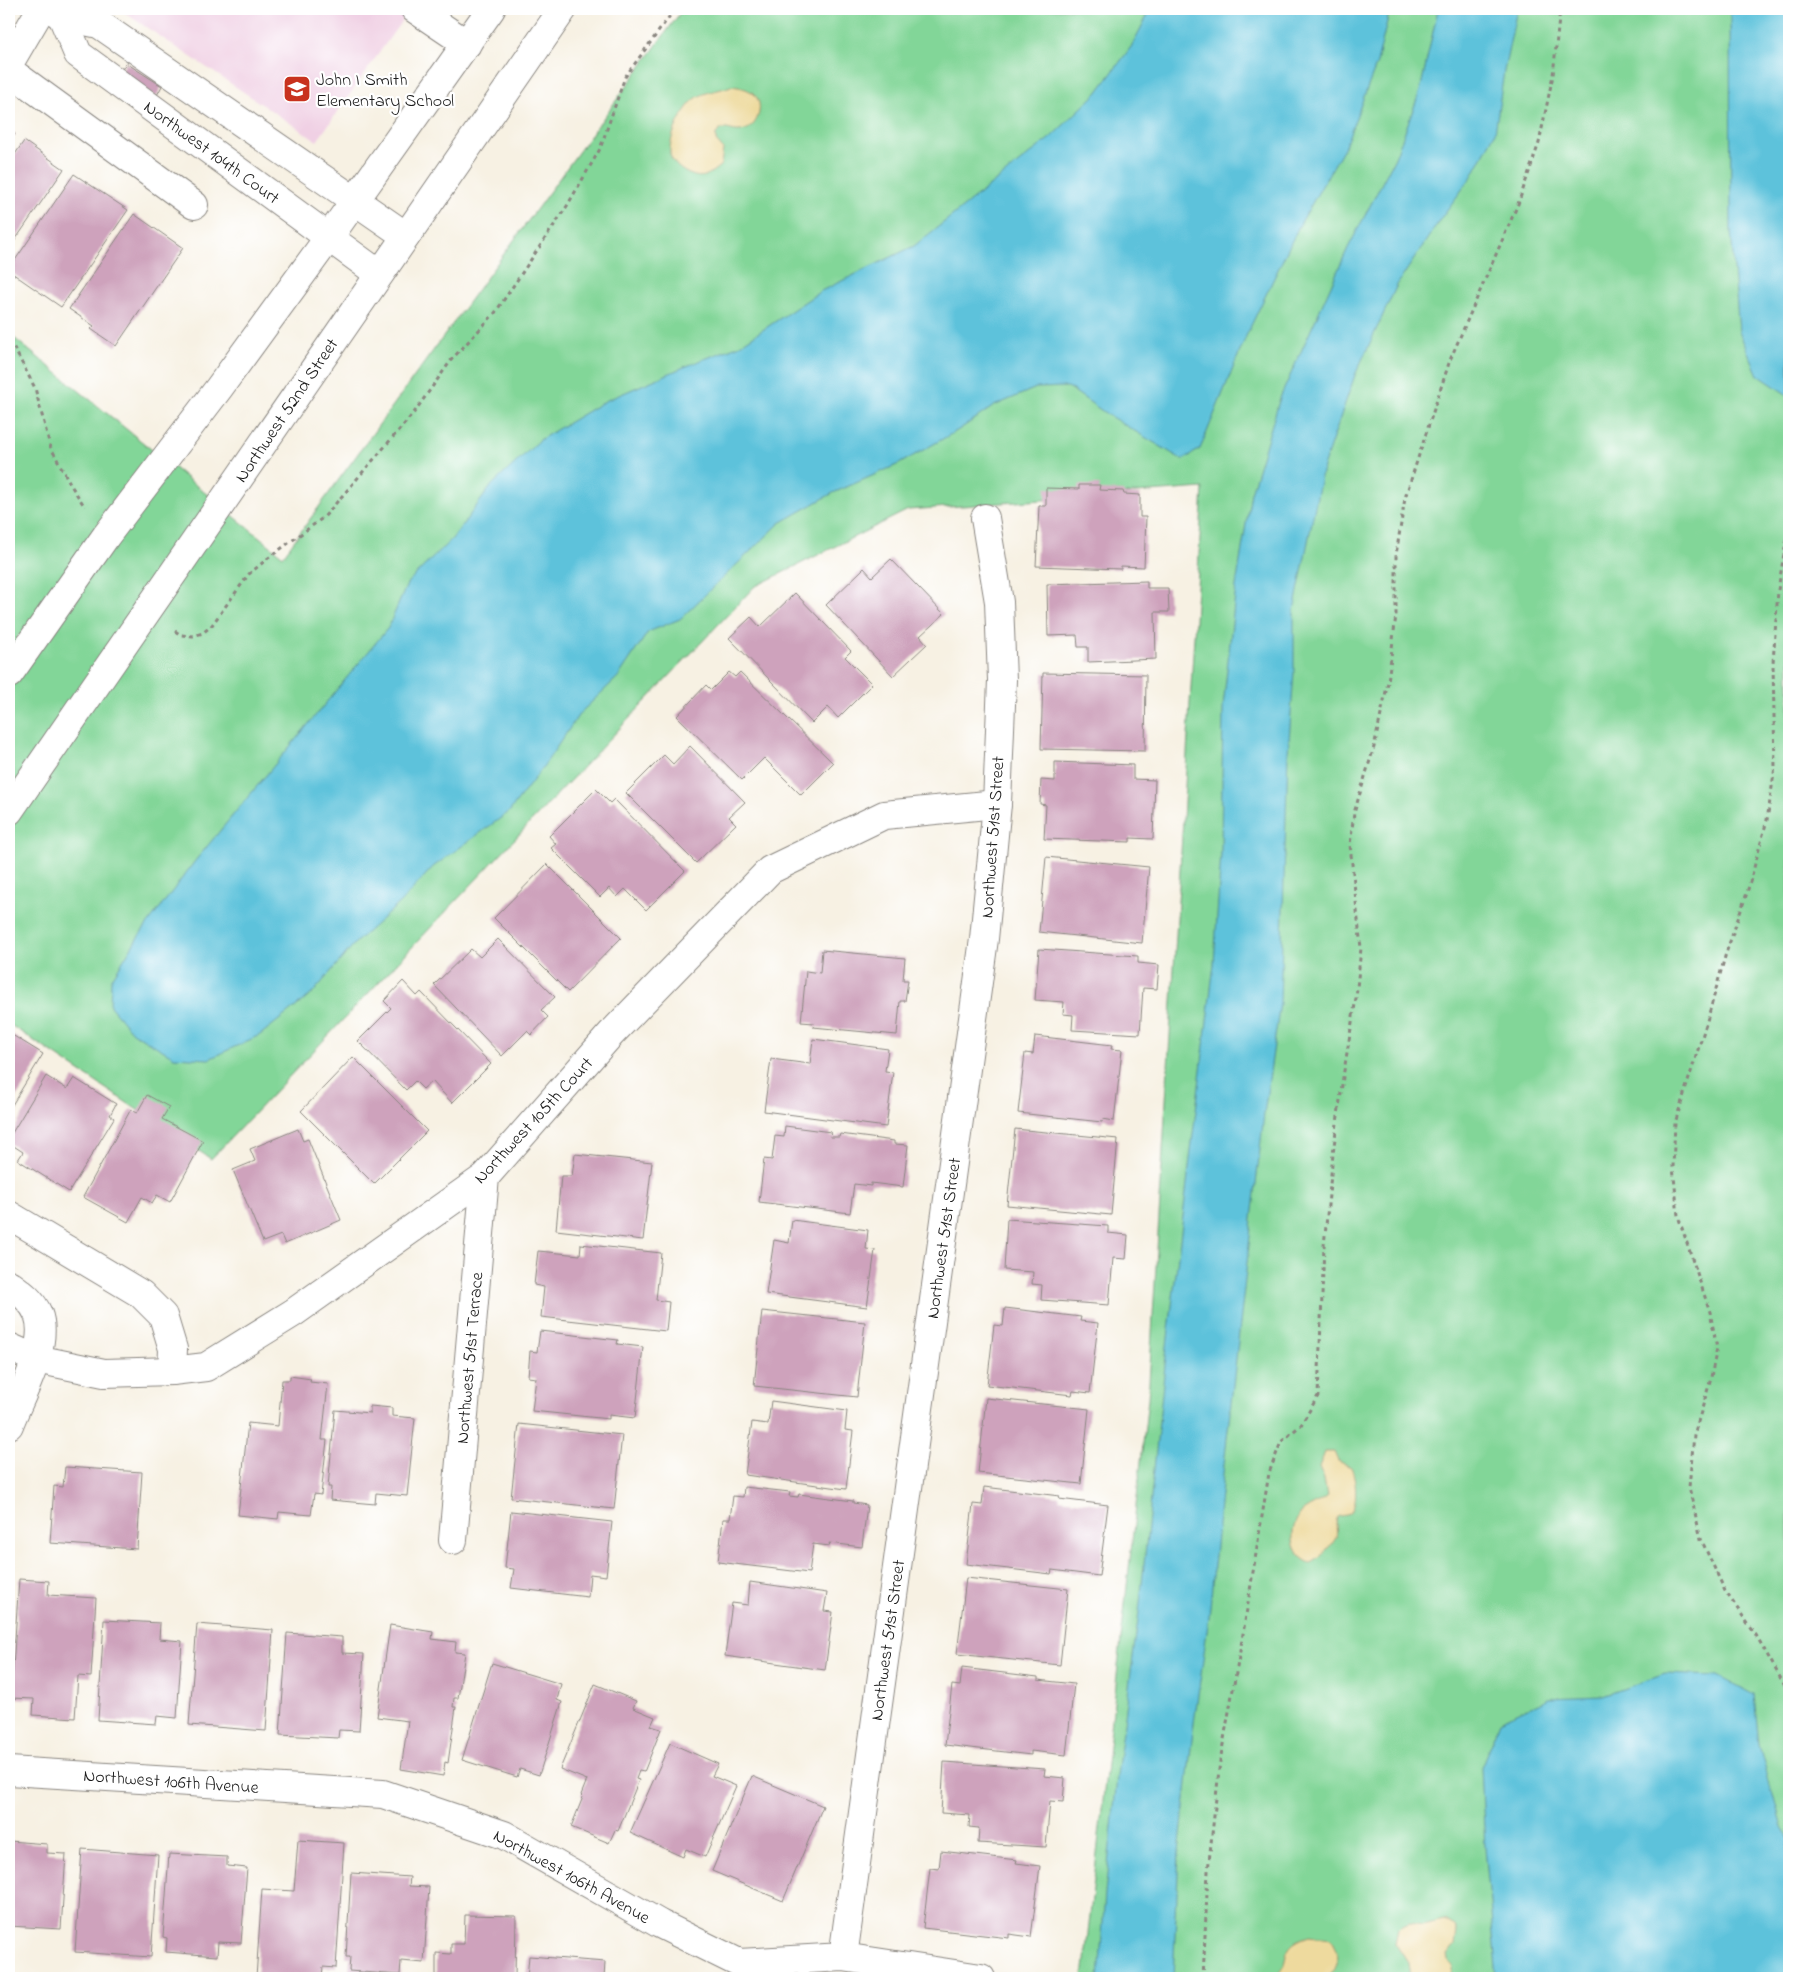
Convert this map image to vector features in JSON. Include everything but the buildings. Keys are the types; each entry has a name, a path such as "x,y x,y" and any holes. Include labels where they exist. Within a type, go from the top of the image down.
{"street":[{"path":"415,9 467,44"},
{"path":"9,674 106,536 219,388 492,9"},
{"name":"Northwest 52nd Street","path":"9,811 563,9"},
{"path":"194,205 11,72 10,62 51,11 99,24 406,236"},
{"name":"Northwest 104th Court","path":"51,11 78,54 379,274"},
{"name":"Northwest 51st Street","path":"843,1957 984,939 997,804 1002,680 999,602 986,518"},
{"name":"Northwest 105th Court","path":"9,1347 36,1359 104,1373 172,1371 206,1367 293,1313 485,1177 611,1034 770,870 884,815 997,804"},
{"name":"Northwest 51st Terrace","path":"453,1540 485,1177"},
{"path":"9,1215 141,1294 163,1316 174,1349 172,1371"},
{"path":"9,1284 28,1299 38,1315 41,1335 36,1359 9,1425"},
{"name":"Northwest 106th Avenue","path":"9,1771 384,1794 504,1835 660,1924 739,1963 843,1957 981,1978"}],"path":[{"path":"193,636 203,633 212,626 249,574 324,517 413,414 452,359 495,313 567,206 600,149 625,77 675,9"},
{"path":"1203,1978 1208,1871 1220,1761 1269,1473 1281,1442 1301,1425 1318,1396 1324,1246 1338,1116 1356,998 1361,948 1350,845 1354,813 1374,748 1388,682 1396,614 1396,555 1405,498 1450,360 1518,204 1539,143 1553,75 1560,9"},
{"path":"1789,522 1778,590 1773,663 1775,767 1767,820 1747,894 1726,953 1675,1123 1673,1167 1678,1216 1710,1312 1717,1348 1710,1382 1694,1435 1689,1487 1701,1539 1725,1590 1756,1635 1789,1693"}],"shaded area":[{"name":"John I Smith Elementary School","path":"119,9 410,9 317,141"}],"green space":[{"path":"683,9 1789,9 1789,1978 1083,1978 1148,1399 1203,488 908,510 754,587 211,1159 9,1024 9,334 283,556"}],"sand":[{"path":"731,86 740,87 753,93 759,103 758,116 746,130 722,129 716,134 716,141 723,149 721,165 705,176 700,177 683,171 674,163 670,153 674,131 678,123 690,103 695,99 703,94"},
{"path":"1325,1452 1334,1452 1338,1461 1351,1467 1355,1484 1355,1498 1354,1505 1349,1514 1338,1517 1336,1537 1332,1544 1321,1556 1311,1563 1304,1559 1295,1548 1293,1534 1297,1519 1301,1513 1327,1496 1324,1479 1319,1468"},
{"path":"1444,1920 1455,1926 1457,1930 1455,1945 1447,1955 1448,1961 1453,1966 1451,1975 1447,1978 1410,1978 1408,1963 1395,1943 1398,1929 1408,1923 1422,1925"},
{"path":"1309,1936 1331,1939 1338,1954 1335,1970 1327,1978 1273,1978 1283,1967 1288,1950 1292,1945 1298,1940"}],"water":[{"path":"1151,9 1390,9 1377,63 1345,146 1299,226 1247,334 1200,449 1183,460 1108,415 1068,387 1036,388 994,406 960,429 899,464 833,493 780,523 680,619 648,632 618,677 580,713 541,770 509,812 433,867 401,902 355,943 312,994 260,1035 209,1059 174,1057 132,1032 110,1006 111,980 138,937 195,861 388,628 408,582 452,539 492,485 541,439 605,401 740,345 821,291 914,246 1050,138 1097,93 1131,47"},
{"path":"1438,9 1517,9 1504,71 1495,133 1472,176 1441,218 1397,285 1355,375 1323,467 1294,611 1294,672 1288,754 1280,1003 1264,1114 1224,1464 1209,1617 1193,1730 1179,1853 1173,1978 1099,1978 1105,1894 1118,1768 1139,1612 1167,1346 1214,964 1221,853 1223,707 1236,586 1251,493 1280,398 1348,248 1395,158 1420,91"},
{"path":"1730,9 1789,9 1789,396 1758,375 1739,332 1731,231"},
{"path":"1665,1674 1718,1676 1754,1695 1759,1744 1782,1828 1789,1839 1789,1978 1497,1978 1485,1848 1481,1767 1500,1721 1549,1698 1603,1696"}],"place":[{"name":"John I Smith Elementary School","path":"297,89"}]}
